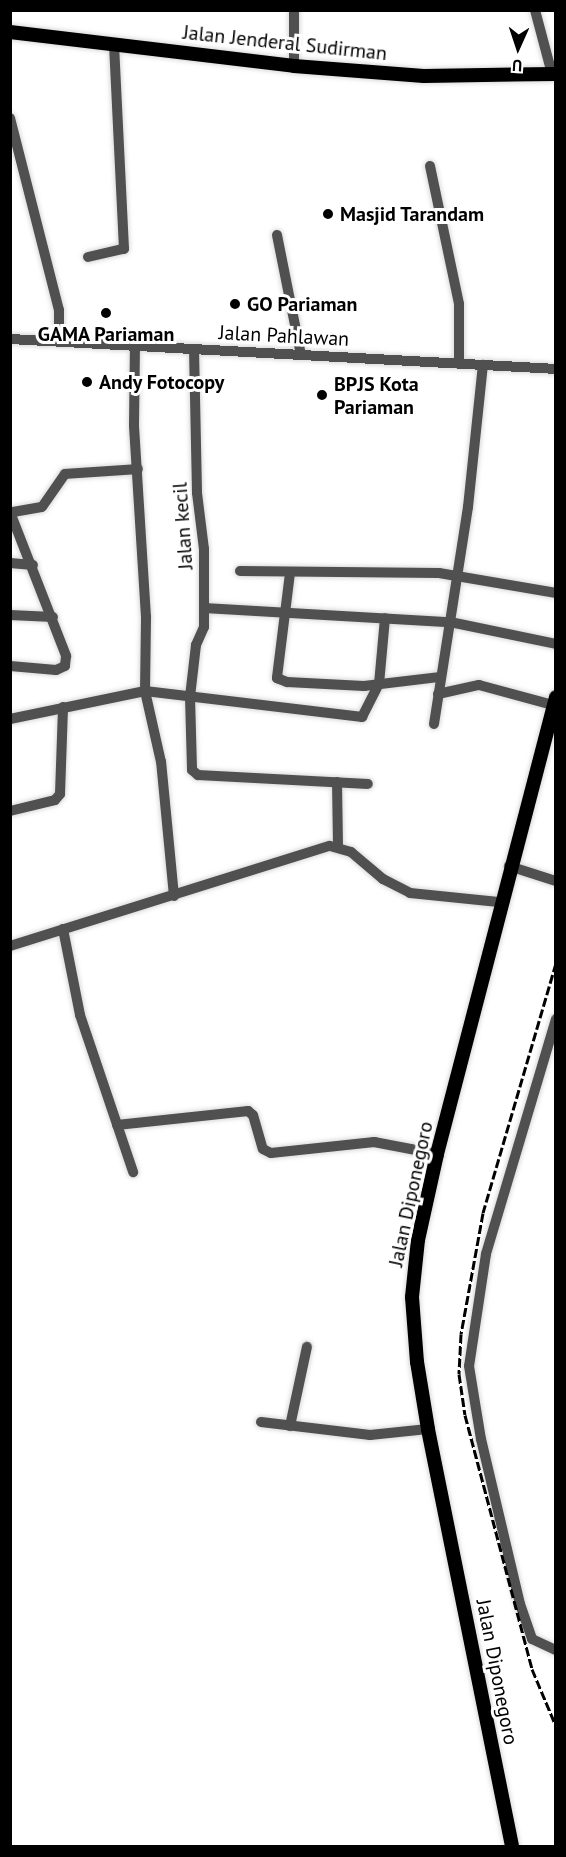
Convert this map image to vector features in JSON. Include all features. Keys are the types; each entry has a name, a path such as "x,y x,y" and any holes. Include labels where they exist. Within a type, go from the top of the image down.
{"main road":[{"name":"Jalan Jenderal Sudirman","path":"10,32 294,66 424,76 554,74"},
{"name":"Jalan Diponegoro","path":"512,1846 428,1429 417,1362 412,1297 418,1240 437,1154 499,902 554,701"}],"street":[{"path":"294,10 294,66"},
{"path":"535,10 554,74"},
{"path":"88,257 124,249 114,43"},
{"path":"10,118 59,310 59,341"},
{"path":"430,166 459,304 459,364"},
{"path":"277,235 301,355"},
{"name":"Jalan Pahlawan","path":"10,339 555,369"},
{"path":"135,346 134,425 146,630 145,691 161,762 174,896"},
{"name":"Jalan kecil","path":"194,350 204,608 204,627 196,645 190,697 195,773 337,782"},
{"path":"434,724 455,575 470,490 483,365"},
{"path":"10,666 56,670 64,666 65,650 12,512 42,507 65,474 138,469"},
{"path":"10,563 33,565"},
{"path":"240,571 455,575 555,593"},
{"path":"290,573 277,678 338,686 440,677"},
{"path":"204,608 284,615 450,622 555,644"},
{"path":"10,615 53,617"},
{"path":"10,719 145,691 358,718 366,714 380,684 385,618"},
{"path":"438,694 479,685 554,701"},
{"path":"10,811 58,798 63,769 63,707"},
{"path":"338,846 337,782 368,784"},
{"path":"10,946 174,896 304,852 338,846 410,893 499,902"},
{"path":"509,866 555,881"},
{"path":"63,929 80,1015 133,1172"},
{"path":"555,1019 553,1039 486,1254 469,1366 481,1438 520,1604 532,1639 555,1650"},
{"path":"117,1125 248,1111 253,1115 263,1149 271,1153 374,1142 437,1154"},
{"path":"290,1425 307,1347"},
{"path":"261,1422 370,1435 428,1429"}],"railway":[{"path":"556,963 483,1213 461,1334 459,1374 465,1415 532,1669 556,1726"}],"place":[{"name":"Masjid Tarandam","path":"328,214"},
{"name":"GO Pariaman","path":"235,304"},
{"name":"GAMA Pariaman","path":"106,313"},
{"name":"Andy Fotocopy","path":"87,382"},
{"name":"BPJS Kota Pariaman","path":"322,395"}]}
